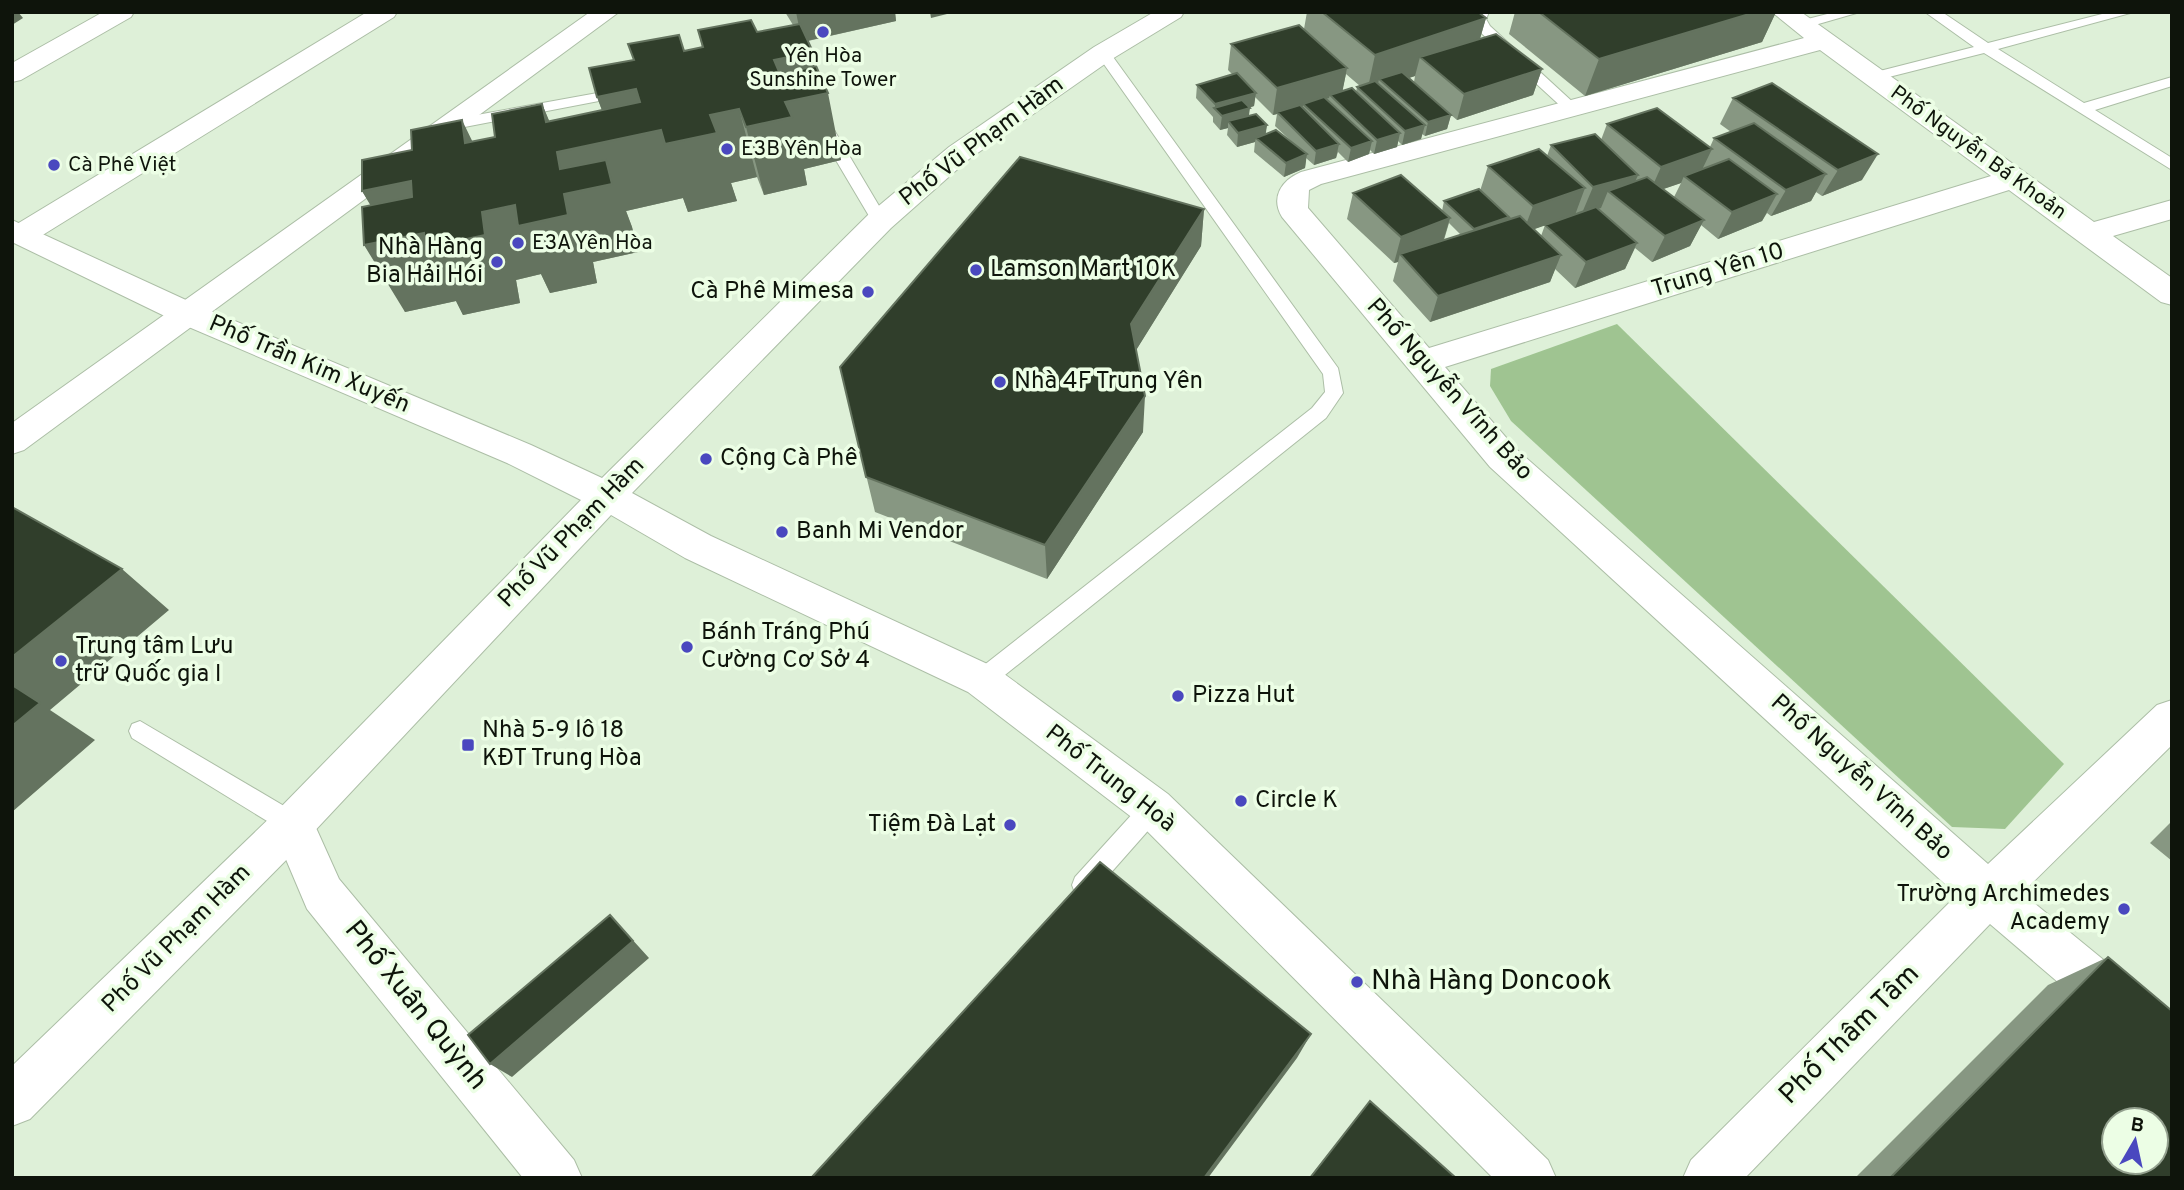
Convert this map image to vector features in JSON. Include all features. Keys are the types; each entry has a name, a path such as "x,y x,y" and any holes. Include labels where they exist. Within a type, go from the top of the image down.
{"street":[{"path":"12,74 121,12"},
{"path":"17,232 385,12"},
{"path":"12,441 607,12"},
{"name":"Phố Vũ Phạm Hàm","path":"12,1101 293,824 607,496 880,221 959,153 1103,53 1172,12"},
{"name":"Phố Nguyễn Vĩnh Bảo","path":"1803,26 1571,108 1311,178 1297,184 1292,195 1293,210 1503,458 1989,894 2172,1048"},
{"name":"Phố Nguyễn Bá Khoản","path":"1803,26 2172,294"},
{"name":"Trung Yên 10","path":"1422,362 2013,179"},
{"path":"2091,233 2172,209"},
{"name":"Phố Trần Kim Xuyến","path":"17,232 188,314 519,454 607,496"},
{"name":"Phố Trung Hoà","path":"607,496 698,547 982,680 1153,808 1530,1178"},
{"name":"Phố Thâm Tâm","path":"1709,1178 1989,894 2172,719"},
{"name":"Phố Xuân Quỳnh","path":"293,824 323,894 556,1178"}],"lane":[{"path":"1482,12 1479,19 1484,28 1571,108"},
{"path":"1803,26 1853,12"},
{"path":"1931,12 2172,165"},
{"path":"1873,77 2127,12"},
{"path":"982,680 1319,413 1334,393 1332,373 1103,53"},
{"path":"2085,108 2172,81"},
{"path":"449,125 637,89"},
{"path":"820,119 880,221"},
{"path":"140,732 293,824"},
{"path":"1070,900 1153,808"}],"green space":[{"path":"1617,324 2064,764 2005,829 1952,827 1511,421 1490,386 1491,369"}],"building":[{"path":"1322,12 1478,12 1486,18 1375,55"},
{"path":"1539,12 1756,12 1599,59"},
{"path":"751,20 757,32 800,24 813,52 774,60 780,74 816,66 828,93 785,102 792,117 746,127 739,109 710,115 717,133 665,144 661,130 557,152 560,169 606,160 612,184 564,194 568,215 518,226 515,205 482,212 485,235 425,248 424,233 364,245 362,207 412,197 411,181 362,191 362,160 412,150 411,130 462,120 465,143 495,137 492,114 542,104 546,122 640,102 636,89 597,97 589,68 634,60 628,44 679,35 684,51 703,47 698,30"},
{"path":"1299,25 1347,68 1277,88 1231,44"},
{"path":"1496,34 1542,69 1464,94 1420,57"},
{"path":"1402,72 1451,115 1428,122 1379,79"},
{"path":"1237,73 1256,93 1215,104 1197,85"},
{"path":"1375,81 1425,125 1405,131 1357,87"},
{"path":"1772,83 1878,154 1838,170 1733,98"},
{"path":"1352,88 1400,133 1377,140 1330,95"},
{"path":"1324,97 1372,141 1351,148 1303,104"},
{"path":"1242,100 1250,108 1222,116 1214,108"},
{"path":"1300,105 1339,144 1316,151 1277,112"},
{"path":"1657,108 1712,149 1661,167 1607,124"},
{"path":"1256,114 1267,125 1238,133 1228,121"},
{"path":"1754,123 1826,174 1786,190 1714,138"},
{"path":"1276,130 1307,154 1286,163 1256,138"},
{"path":"1595,134 1638,175 1593,187 1551,145"},
{"path":"1539,149 1585,188 1533,206 1488,166"},
{"name":"Nhà 4F Trung Yên","path":"1020,157 1204,209 1131,324 1145,396 1045,545 866,477 840,367"},
{"path":"1729,159 1777,194 1732,212 1684,176"},
{"path":"1401,175 1450,218 1401,237 1353,193"},
{"path":"1647,177 1704,220 1665,236 1608,191"},
{"path":"1479,189 1509,217 1474,229 1444,201"},
{"path":"1596,207 1637,243 1586,262 1545,225"},
{"path":"1520,216 1561,255 1438,296 1400,254"},
{"path":"12,507 122,569 12,657"},
{"path":"12,685 40,703 12,726"},
{"path":"1100,862 1311,1034 1204,1178 811,1178"},
{"path":"610,915 633,941 490,1064 468,1035"},
{"path":"2108,957 2172,1011 2172,1178 1890,1178"},
{"path":"1370,1101 1456,1178 1310,1178"}],"place":[{"name":"Yên Hòa Sunshine Tower","path":"823,32"},
{"name":"E3B Yên Hòa","path":"727,149"},
{"name":"Cà Phê Việt","path":"54,165"},
{"name":"E3A Yên Hòa","path":"518,243"},
{"name":"Nhà Hàng Bia Hải Hói","path":"497,262"},
{"name":"Lamson Mart 10K","path":"976,270"},
{"name":"Cà Phê Mimesa","path":"868,292"},
{"name":"Nhà 4F Trung Yên","path":"1000,382"},
{"name":"Cộng Cà Phê","path":"706,459"},
{"name":"Banh Mi Vendor","path":"782,532"},
{"name":"Bánh Tráng Phú Cường Cơ Sở 4","path":"687,647"},
{"name":"Trung tâm Lưu trữ Quốc gia I","path":"61,661"},
{"name":"Pizza Hut","path":"1178,696"},
{"name":"Nhà 5-9 lô 18 KĐT Trung Hòa","path":"468,745"},
{"name":"Circle K","path":"1241,801"},
{"name":"Tiệm Đà Lạt","path":"1010,825"},
{"name":"Trường Archimedes Academy","path":"2124,909"},
{"name":"Nhà Hàng Doncook","path":"1357,982"}]}
